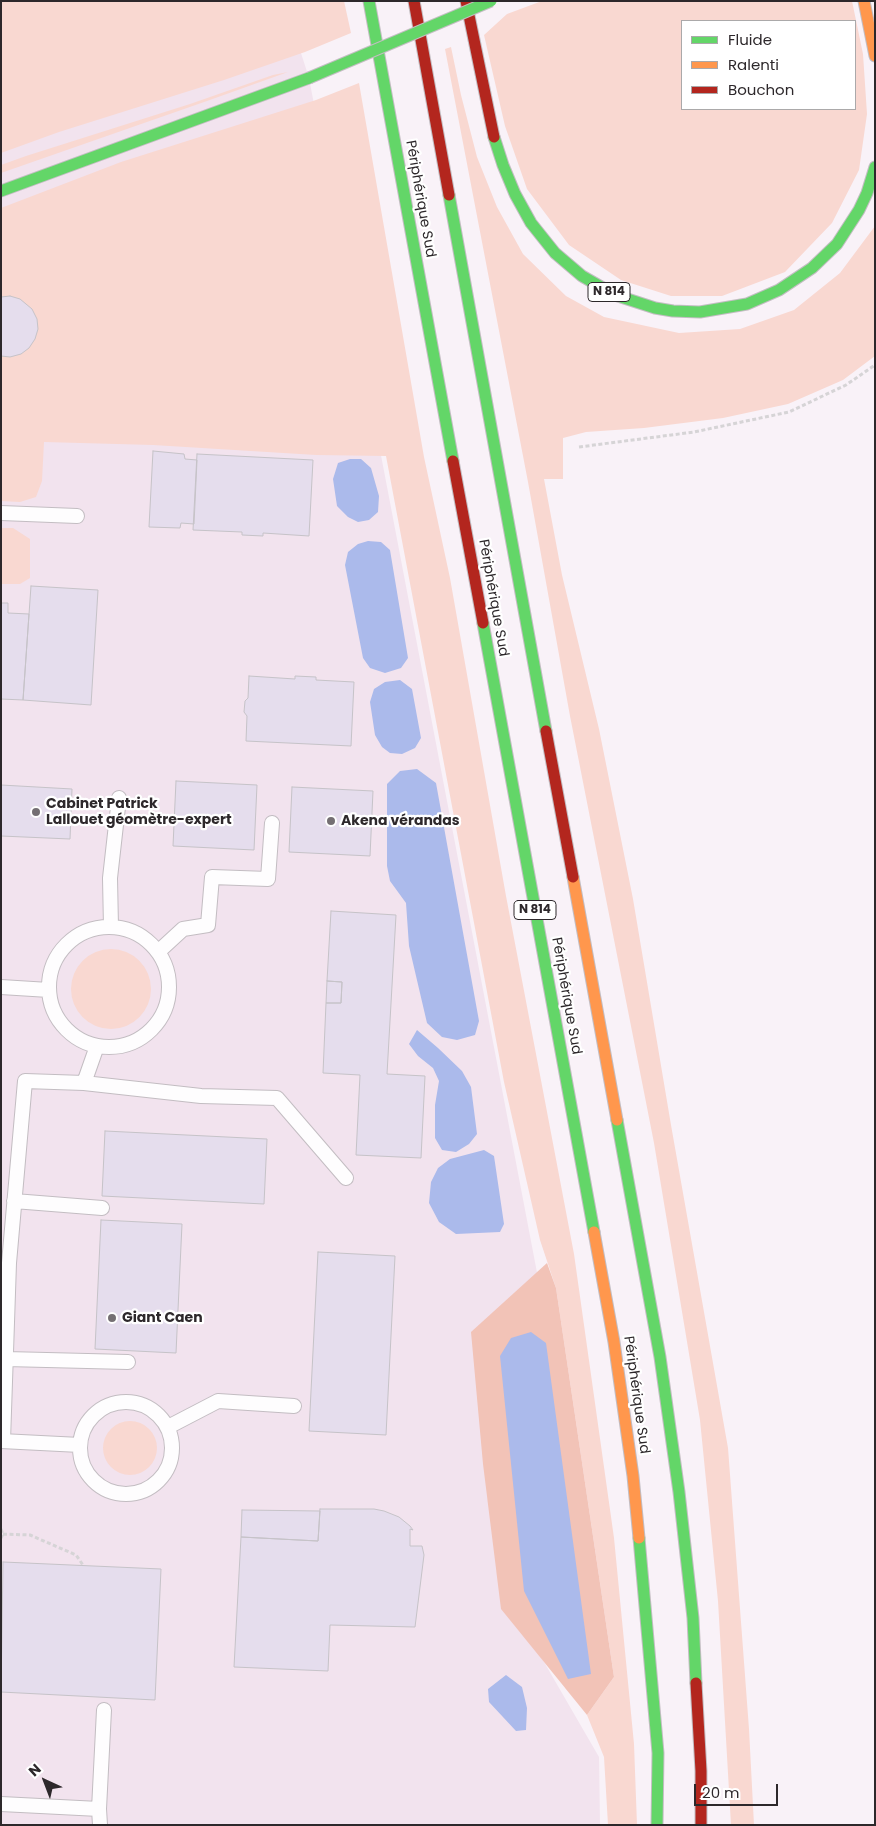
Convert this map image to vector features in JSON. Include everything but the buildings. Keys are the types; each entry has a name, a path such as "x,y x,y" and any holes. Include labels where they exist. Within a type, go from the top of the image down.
{"main road":[{"name":"Périphérique Sud","path":"369,1 614,1342 633,1476 647,1611 658,1753 658,1825"},
{"name":"Périphérique Sud","path":"414,1 660,1357 679,1492 693,1618 701,1771 701,1825"},
{"name":"N 814","path":"466,1 491,126 503,165 518,198 534,227 555,253 582,276 603,290 622,298 655,308 700,312 747,304 779,290 812,268 837,244 859,210 875,168"},
{"path":"1,191 309,78 490,1"},
{"path":"864,1 875,56"}],"lane":[{"path":"1,514 77,516"},
{"path":"111,927 110,878 118,798"},
{"path":"158,952 183,929 208,924 212,877 268,879 272,822"},
{"path":"111,927 129,931 145,939 158,952 167,970 170,991 165,1011 153,1028 137,1041 117,1047 97,1046 78,1039 64,1026 54,1010 49,990 52,970 60,953 74,939 92,930 111,927"},
{"path":"1,987 49,990"},
{"path":"84,1083 97,1046"},
{"path":"80,1445 2,1441 6,1359 5,1262 14,1201 25,1081 84,1083 201,1096 276,1098 346,1178"},
{"path":"14,1201 102,1208"},
{"path":"6,1359 128,1362"},
{"path":"126,1401 143,1404 157,1413 168,1427 173,1443 172,1460 164,1476 152,1488 136,1494 119,1494 102,1488 90,1477 82,1462 80,1445 84,1428 94,1414 109,1405 126,1401"},
{"path":"168,1427 218,1401 294,1406"},
{"path":"100,1825 99,1809 104,1710"},
{"path":"1,1804 99,1809"}],"path":[{"path":"579,446 694,432 789,412 846,385 875,365"},
{"path":"2,1534 30,1535 76,1555 83,1565"}],"shaded area":[{"path":"1,1 301,53 309,78 543,1304 511,1605 599,1757 600,1825 1,1825"},
{"path":"1,1 344,1 351,33 305,52 224,80 59,132 1,153"},
{"path":"542,1 852,1 856,20 681,20 681,110 856,110 856,20 863,54 867,114 859,170 832,223 785,272 722,296 671,296 621,280 569,245 527,189 505,126 484,35 507,14"},
{"path":"451,47 477,157 497,207 523,254 566,296 604,317 679,333 740,329 794,310 840,273 875,226 875,356 843,380 788,404 723,418 644,428 586,432 563,438 563,479 544,479 562,575 599,729 633,899 728,1448 749,1729 754,1825 731,1825 718,1601 700,1420 654,1143 570,716 528,482 445,49"},
{"path":"288,72 1,173 1,165 26,156 190,104 273,75"},
{"path":"359,83 424,457 450,578 506,896 574,1254 614,1538 634,1744 637,1825 608,1825 604,1757 587,1715 614,1677 556,1288 540,1240 504,1082 386,456 316,455 153,445 44,442 42,481 36,497 20,502 1,501 1,208 121,162 316,100"},
{"path":"1,528 13,528 30,539 30,578 20,584 1,584"},
{"path":"111,949 126,952 139,961 148,974 151,989 148,1004 139,1017 126,1026 111,1029 96,1026 83,1017 74,1004 71,989 74,974 83,961 96,952"},
{"path":"547,1263 556,1288 614,1677 587,1715 501,1609 483,1464 471,1332"},
{"path":"125,1421 135,1421 145,1425 153,1433 157,1448 153,1463 145,1471 135,1475 125,1475 115,1471 107,1463 103,1453 103,1443 107,1433 115,1425"}],"water":[{"path":"350,459 361,459 371,468 379,496 378,512 369,520 358,522 348,517 337,506 333,479 338,463"},
{"path":"368,541 381,542 390,550 408,658 401,668 385,673 370,668 363,658 345,565 348,552 358,544"},
{"path":"400,680 412,689 421,738 415,748 402,754 390,753 382,747 375,735 370,702 374,689 385,682"},
{"path":"417,769 436,783 479,1021 475,1035 457,1040 442,1037 427,1023 409,946 406,903 390,881 387,866 387,784 400,771"},
{"path":"417,1030 462,1071 471,1087 477,1134 469,1144 456,1152 442,1150 435,1138 435,1105 439,1081 433,1068 418,1056 409,1044"},
{"path":"484,1150 494,1156 504,1224 500,1232 456,1234 439,1222 429,1203 431,1182 438,1168 450,1159"},
{"path":"531,1332 546,1343 591,1674 568,1679 524,1591 500,1356 511,1338"},
{"path":"506,1675 522,1687 527,1708 526,1730 516,1731 489,1702 488,1689"}],"traffic: fast":[{"path":"369,1 453,461"},
{"path":"309,78 491,1"},
{"path":"1,191 309,78"},
{"path":"494,137 515,194 531,223 555,253 582,276 615,295 655,308 673,311 700,312 747,304 779,290 812,268 837,244 859,210 867,193 875,167"},
{"path":"449,195 546,731"},
{"path":"483,623 594,1232"},
{"path":"617,1120 660,1357 679,1492 693,1618 696,1683"},
{"path":"639,1538 658,1753 657,1825"}],"traffic: slow":[{"path":"864,1 875,56"},
{"path":"573,877 617,1120"},
{"path":"594,1232 614,1342 633,1476 639,1538"}],"traffic: jam":[{"path":"414,1 449,195"},
{"path":"466,1 494,137"},
{"path":"453,461 483,623"},
{"path":"546,731 573,877"},
{"path":"696,1683 701,1771 701,1825"}],"place":[{"name":"Cabinet Patrick Lallouet géomètre-expert","path":"36,812"},
{"name":"Akena vérandas","path":"331,821"},
{"name":"Giant Caen","path":"112,1318"}]}
